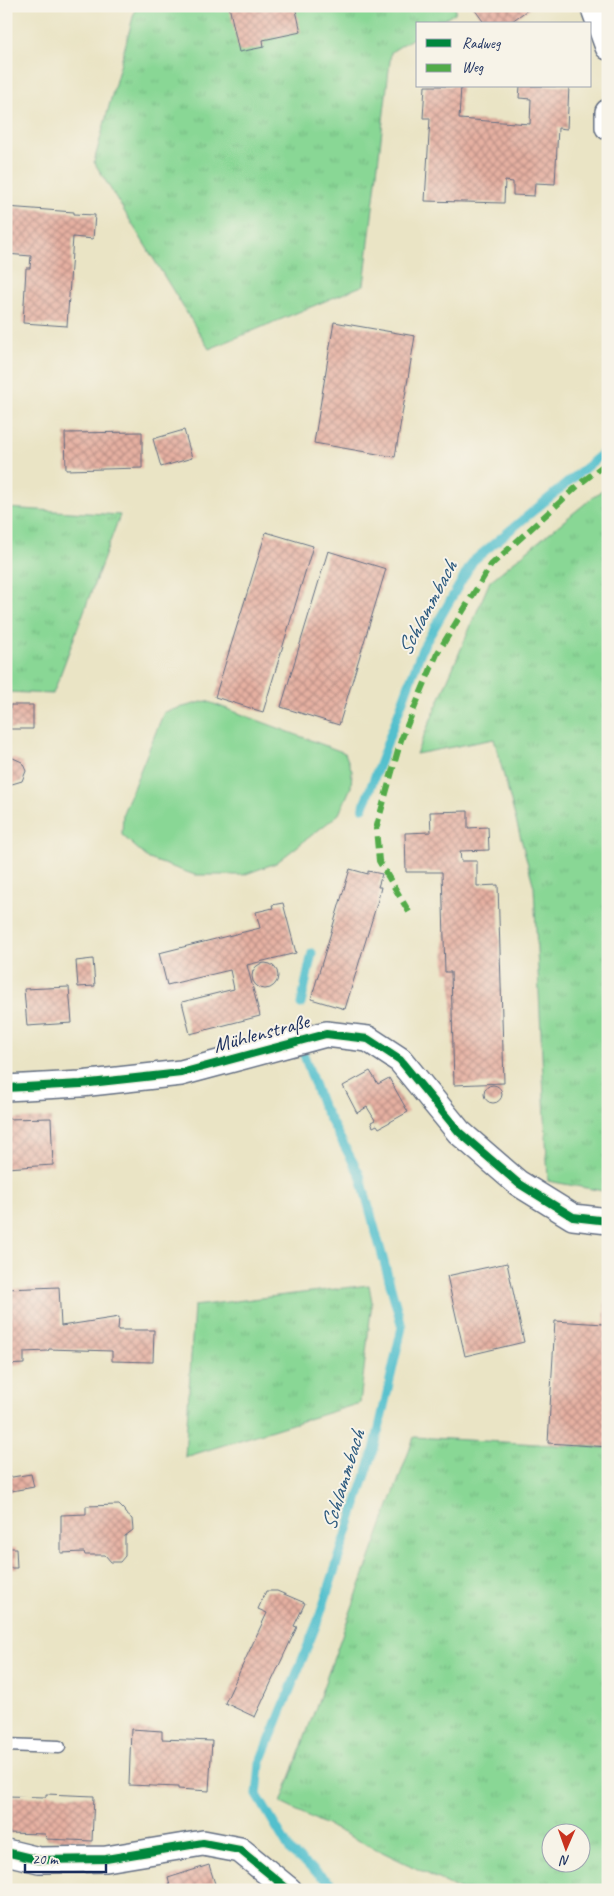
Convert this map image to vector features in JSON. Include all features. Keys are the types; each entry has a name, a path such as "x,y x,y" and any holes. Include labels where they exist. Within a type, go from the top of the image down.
{"street":[{"path":"593,6 608,47"},
{"path":"608,112 608,127"},
{"name":"Mühlenstraße","path":"6,1088 81,1084 181,1073 326,1034 368,1039 400,1060 459,1132 518,1183 573,1217 608,1221"},
{"path":"6,1852 39,1860 106,1859 203,1843 240,1850 289,1890"}],"lane":[{"path":"6,1745 59,1747"}],"green space":[{"path":"136,6 456,6 455,13 440,22 416,22 416,36 391,52 364,285 209,349 94,162"},
{"path":"608,485 608,1192 548,1181 534,887 494,739 416,754 490,581"},
{"path":"6,508 120,515 53,694 6,692"},
{"path":"206,701 345,753 352,771 351,787 339,814 276,863 243,875 195,875 149,859 122,835 123,813 164,712"},
{"path":"369,1285 372,1302 360,1403 185,1457 194,1306"},
{"path":"414,1437 608,1448 608,1890 461,1890 281,1803"}],"building":[{"path":"229,6 295,6 301,32 263,40 264,47 239,52"},
{"path":"472,6 533,6 511,22 484,22"},
{"path":"425,88 461,88 459,119 530,124 531,99 519,98 520,88 569,88 567,129 558,128 555,184 535,183 534,196 513,195 513,182 505,181 504,203 425,201 430,118 423,118"},
{"path":"6,207 95,215 93,239 73,237 67,326 23,323 26,268 30,268 31,256 6,254"},
{"path":"334,322 415,336 395,457 314,443"},
{"path":"184,430 192,458 161,467 153,439"},
{"path":"142,432 142,468 66,470 65,433"},
{"path":"266,532 313,546 263,712 215,697"},
{"path":"328,551 386,569 339,725 281,707"},
{"path":"10,705 33,705 33,729 10,729"},
{"path":"13,758 22,762 26,771 22,781 12,784 6,782 6,761"},
{"path":"468,811 468,828 488,827 489,850 460,851 461,861 477,861 477,886 498,885 504,1083 454,1085 451,972 445,972 442,872 406,872 405,833 431,832 430,812"},
{"path":"350,869 368,874 368,871 382,874 378,887 381,887 378,900 345,1009 311,999"},
{"path":"283,903 296,953 247,965 260,1016 190,1034 182,1002 234,989 230,970 167,985 159,953 260,928 256,912 273,908 272,905"},
{"path":"93,959 95,986 78,987 76,961"},
{"path":"265,963 274,967 278,976 274,985 265,989 256,985 252,976 256,967"},
{"path":"69,987 72,1023 27,1026 24,989"},
{"path":"370,1071 378,1084 389,1078 408,1112 379,1128 377,1125 373,1127 371,1122 375,1120 367,1107 357,1113 343,1086"},
{"path":"493,1085 499,1088 502,1094 499,1100 493,1103 487,1100 484,1094 487,1088"},
{"path":"51,1118 53,1165 6,1168 6,1119"},
{"path":"507,1263 524,1342 465,1356 447,1276"},
{"path":"606,1281 608,1281 608,1447 548,1443 555,1321 604,1324"},
{"path":"59,1287 61,1326 119,1317 118,1330 154,1330 153,1362 112,1361 112,1351 49,1349 48,1351 24,1352 24,1364 6,1365 6,1289"},
{"path":"31,1474 34,1487 6,1492 6,1478"},
{"path":"119,1505 132,1519 133,1530 125,1536 125,1556 120,1562 111,1562 105,1555 85,1555 84,1552 61,1553 61,1515 86,1514 86,1506"},
{"path":"6,1548 16,1548 17,1568 6,1568"},
{"path":"266,1591 277,1591 305,1603 294,1626 297,1627 255,1717 225,1703 267,1613 258,1609"},
{"path":"131,1729 162,1731 162,1739 212,1741 209,1791 178,1789 178,1787 129,1785"},
{"path":"46,1794 94,1796 92,1841 46,1839 45,1834 6,1833 6,1796 46,1797"},
{"path":"209,1865 217,1890 171,1890 168,1878"}],"waterway":[{"name":"Schlammbach","path":"363,808 422,649 473,561 608,449"},
{"name":"Schlammbach","path":"301,1004 312,953"},
{"name":"Schlammbach","path":"304,1055 321,1103 360,1175 402,1327 374,1450 319,1618 260,1764 257,1795 291,1852 339,1890"}],"marked path":[{"path":"409,912 379,861 376,829 401,740 437,654 491,565 582,482 608,462"}],"cycle path":[{"path":"6,1088 81,1084 181,1073 326,1034 368,1039 400,1060 459,1132 518,1183 573,1217 608,1221"},
{"path":"6,1852 39,1860 106,1859 203,1843 240,1850 289,1890"}]}
